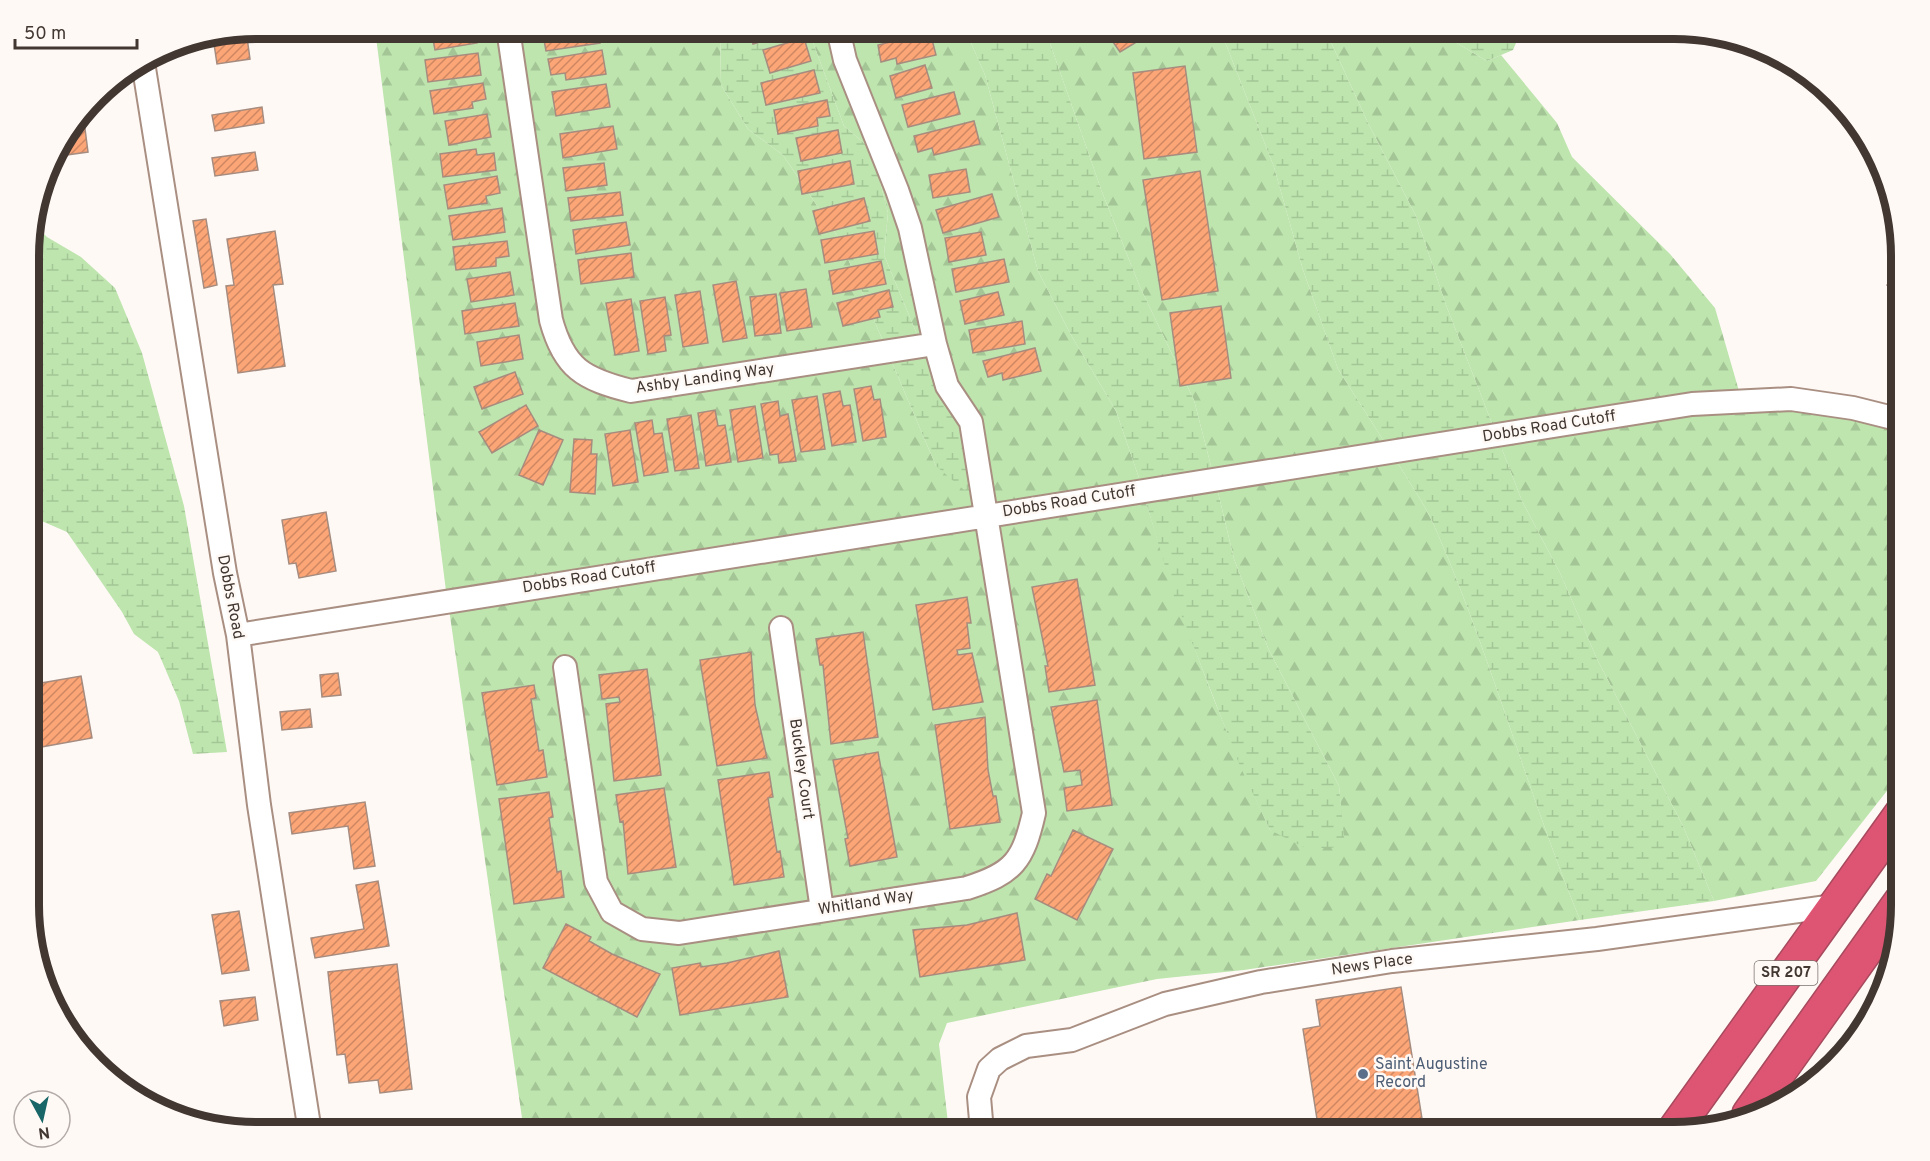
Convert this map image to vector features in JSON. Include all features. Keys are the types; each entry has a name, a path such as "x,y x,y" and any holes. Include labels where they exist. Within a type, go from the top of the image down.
{"highway":[{"name":"SR 207","path":"1679,1122 1891,828"},
{"name":"SR 207","path":"1754,1107 1891,915"}],"street":[{"name":"Ashby Landing Way","path":"510,39 551,320 559,346 575,367 600,383 631,391 935,344"},
{"path":"840,39 845,60 910,228 935,344 947,386 971,422 977,446 985,515"},
{"name":"Dobbs Road","path":"144,70 225,573 238,634 259,805 308,1122"},
{"name":"Dobbs Road Cutoff","path":"238,634 1692,404 1791,399 1853,408 1891,418"},
{"name":"Whitland Way","path":"565,667 596,882 612,912 642,929 679,933 967,888 996,878 1014,864 1028,843 1034,813 985,515"},
{"name":"Buckley Court","path":"781,628 822,910"},
{"name":"News Place","path":"981,1122 979,1097 989,1069 1000,1059 1026,1046 1072,1040 1184,999 1261,982 1392,961 1597,939 1834,906"}],"green space":[{"path":"376,39 720,39 721,85 748,129 783,155 840,240 936,466 926,356 884,255 888,213 872,150 844,126 812,39 969,39 985,75 1038,271 1071,335 1116,411 1140,481 446,591"},
{"path":"720,39 812,39 844,126 872,150 888,213 884,255 926,356 987,471 989,484 964,490 936,466 840,240 783,155 748,129 721,85"},
{"path":"969,39 1048,39 1102,192 1140,287 1194,400 1212,470 1140,481 1116,411 1071,335 1038,271 985,75"},
{"path":"1048,39 1224,39 1274,167 1303,270 1338,369 1385,443 1212,470 1194,400 1140,287 1102,192"},
{"path":"1224,39 1330,39 1368,123 1416,216 1446,305 1493,426 1385,443 1338,369 1303,270 1274,167"},
{"path":"1330,39 1450,39 1487,61 1501,55 1557,123 1572,157 1670,254 1715,308 1739,391 1493,426 1446,305 1416,216 1368,123"},
{"path":"1450,39 1518,39 1513,50 1487,61"},
{"path":"40,230 47,237 81,257 115,288 142,353 184,506 227,752 193,754 179,701 158,652 134,634 122,612 67,532 39,520"},
{"path":"1791,408 1852,417 1891,427 1891,786 1816,881 1714,901 1683,826 1597,659 1561,575 1522,501 1500,444 1694,413"},
{"path":"1500,444 1522,501 1561,575 1597,659 1683,826 1714,901 1580,920 1453,572 1429,515 1396,460"},
{"path":"1396,460 1429,515 1453,572 1580,920 1244,970 1157,979 947,1023 939,1044 948,1122 523,1122 449,609 1145,499 1202,667 1234,749 1270,830 1344,847 1339,786 1268,648 1234,559 1217,488"},
{"path":"1217,488 1234,559 1268,648 1339,786 1345,847 1307,849 1270,830 1240,766 1174,596 1145,499"}],"building":[{"path":"247,39 250,59 217,64 214,43"},
{"path":"433,39 476,39 477,43 435,50"},
{"path":"544,39 599,39 600,43 546,51"},
{"path":"752,39 770,39 753,44"},
{"path":"804,39 811,61 770,73 763,50"},
{"path":"902,39 932,39 936,55 897,64 896,58 881,62 878,45"},
{"path":"1111,39 1141,39 1120,52"},
{"path":"602,50 606,74 566,80 565,73 551,75 548,59"},
{"path":"478,53 481,75 428,82 425,60"},
{"path":"925,65 932,88 896,98 890,76"},
{"path":"1185,66 1197,152 1144,159 1133,73"},
{"path":"814,70 820,93 766,105 761,83"},
{"path":"483,83 486,99 472,102 473,108 434,114 430,91"},
{"path":"606,84 610,107 556,116 552,92"},
{"path":"954,92 960,114 908,127 902,105"},
{"path":"827,100 830,116 817,118 818,126 778,134 774,110"},
{"path":"262,107 264,123 215,131 212,115"},
{"path":"487,114 491,137 449,145 445,121"},
{"path":"974,121 980,144 934,155 932,148 918,152 914,136"},
{"path":"84,124 88,152 63,155"},
{"path":"613,126 617,149 563,158 560,134"},
{"path":"838,130 842,153 801,161 796,138"},
{"path":"476,149 477,155 494,153 496,170 443,177 440,154"},
{"path":"255,152 258,170 215,176 212,158"},
{"path":"850,161 854,184 802,194 798,171"},
{"path":"604,163 607,185 566,191 563,168"},
{"path":"966,169 970,192 933,198 929,175"},
{"path":"1200,171 1218,291 1162,300 1143,180"},
{"path":"497,176 500,193 486,196 487,203 448,209 444,185"},
{"path":"620,192 623,215 571,221 568,198"},
{"path":"992,194 999,217 943,233 936,210"},
{"path":"864,198 870,221 819,234 813,211"},
{"path":"502,208 505,232 453,240 449,216"},
{"path":"206,219 217,285 204,288 193,221"},
{"path":"626,222 630,245 576,254 573,230"},
{"path":"275,231 283,284 273,285 285,366 238,373 226,286 234,285 227,239"},
{"path":"874,231 878,254 825,263 821,240"},
{"path":"981,232 986,255 949,262 945,238"},
{"path":"507,241 509,256 496,258 496,266 456,270 453,247"},
{"path":"631,253 634,277 581,284 578,260"},
{"path":"1004,259 1009,282 956,292 952,269"},
{"path":"881,261 886,284 833,294 829,271"},
{"path":"510,272 514,295 471,302 467,279"},
{"path":"736,281 747,338 723,342 713,285"},
{"path":"806,289 812,327 787,331 780,293"},
{"path":"889,290 893,307 878,310 880,317 843,326 837,303"},
{"path":"700,291 708,343 683,347 675,295"},
{"path":"998,292 1004,315 965,324 960,301"},
{"path":"776,294 781,333 755,336 750,297"},
{"path":"665,297 671,335 664,336 666,351 648,354 640,301"},
{"path":"631,299 639,351 615,355 606,303"},
{"path":"515,303 519,326 465,334 462,311"},
{"path":"1221,306 1231,378 1180,386 1170,313"},
{"path":"1022,321 1025,344 973,353 969,330"},
{"path":"519,335 523,359 481,366 477,342"},
{"path":"1035,348 1041,371 1003,380 1002,373 988,377 983,361"},
{"path":"515,372 523,394 482,409 474,387"},
{"path":"871,386 874,400 880,399 886,437 863,441 854,389"},
{"path":"840,391 843,406 850,405 856,442 832,446 823,394"},
{"path":"817,396 825,449 801,452 792,400"},
{"path":"778,401 780,416 788,414 796,461 779,463 778,454 770,455 761,404"},
{"path":"526,405 538,426 492,453 479,432"},
{"path":"755,406 763,458 738,462 730,410"},
{"path":"715,410 718,426 725,425 731,462 706,466 698,413"},
{"path":"691,415 699,468 675,471 667,419"},
{"path":"652,420 654,434 662,433 668,472 644,476 635,423"},
{"path":"539,430 563,440 543,485 519,475"},
{"path":"630,430 638,482 613,486 605,434"},
{"path":"574,439 592,440 591,454 597,454 595,494 570,492"},
{"path":"326,512 336,571 299,578 296,563 289,564 282,520"},
{"path":"1077,579 1095,685 1049,692 1045,666 1048,666 1032,587"},
{"path":"967,597 971,623 967,623 970,648 957,650 958,655 972,653 983,702 933,710 916,605"},
{"path":"863,632 878,737 831,744 823,665 820,665 816,639"},
{"path":"751,652 755,705 767,758 717,766 700,660"},
{"path":"647,669 661,775 614,781 606,704 620,702 619,697 602,699 599,675"},
{"path":"338,673 341,695 322,697 320,675"},
{"path":"81,676 92,738 39,747 39,683"},
{"path":"534,685 536,698 531,699 539,751 543,750 547,777 497,785 482,693"},
{"path":"1097,700 1112,805 1067,811 1064,788 1082,785 1080,770 1064,772 1051,707"},
{"path":"310,709 312,727 282,730 280,712"},
{"path":"985,717 988,770 993,796 996,796 1000,822 950,829 935,725"},
{"path":"878,752 897,857 850,866 845,839 848,838 833,760"},
{"path":"769,772 773,797 768,798 777,852 780,851 784,877 734,885 718,780"},
{"path":"664,788 676,867 628,874 623,821 620,822 616,795"},
{"path":"549,792 553,817 549,818 557,872 561,871 564,897 514,904 499,799"},
{"path":"365,802 375,866 354,869 348,826 292,834 289,813"},
{"path":"1073,830 1113,849 1077,920 1035,899 1047,874 1051,876"},
{"path":"378,881 389,946 315,958 311,938 364,929 356,885"},
{"path":"239,911 249,970 222,974 212,915"},
{"path":"1017,913 1025,960 920,977 913,930 967,925"},
{"path":"566,924 591,937 589,941 612,954 660,974 637,1017 543,968"},
{"path":"779,951 788,997 680,1015 672,968 700,963 701,967 727,963"},
{"path":"397,964 412,1089 380,1093 378,1080 349,1083 345,1054 337,1055 328,972"},
{"name":"Saint Augustine Record","path":"1401,987 1423,1122 1317,1122 1303,1029 1320,1026 1316,1000"},
{"path":"255,997 258,1020 224,1026 220,1001"}],"place":[{"name":"Saint Augustine Record","path":"1363,1074"}]}
